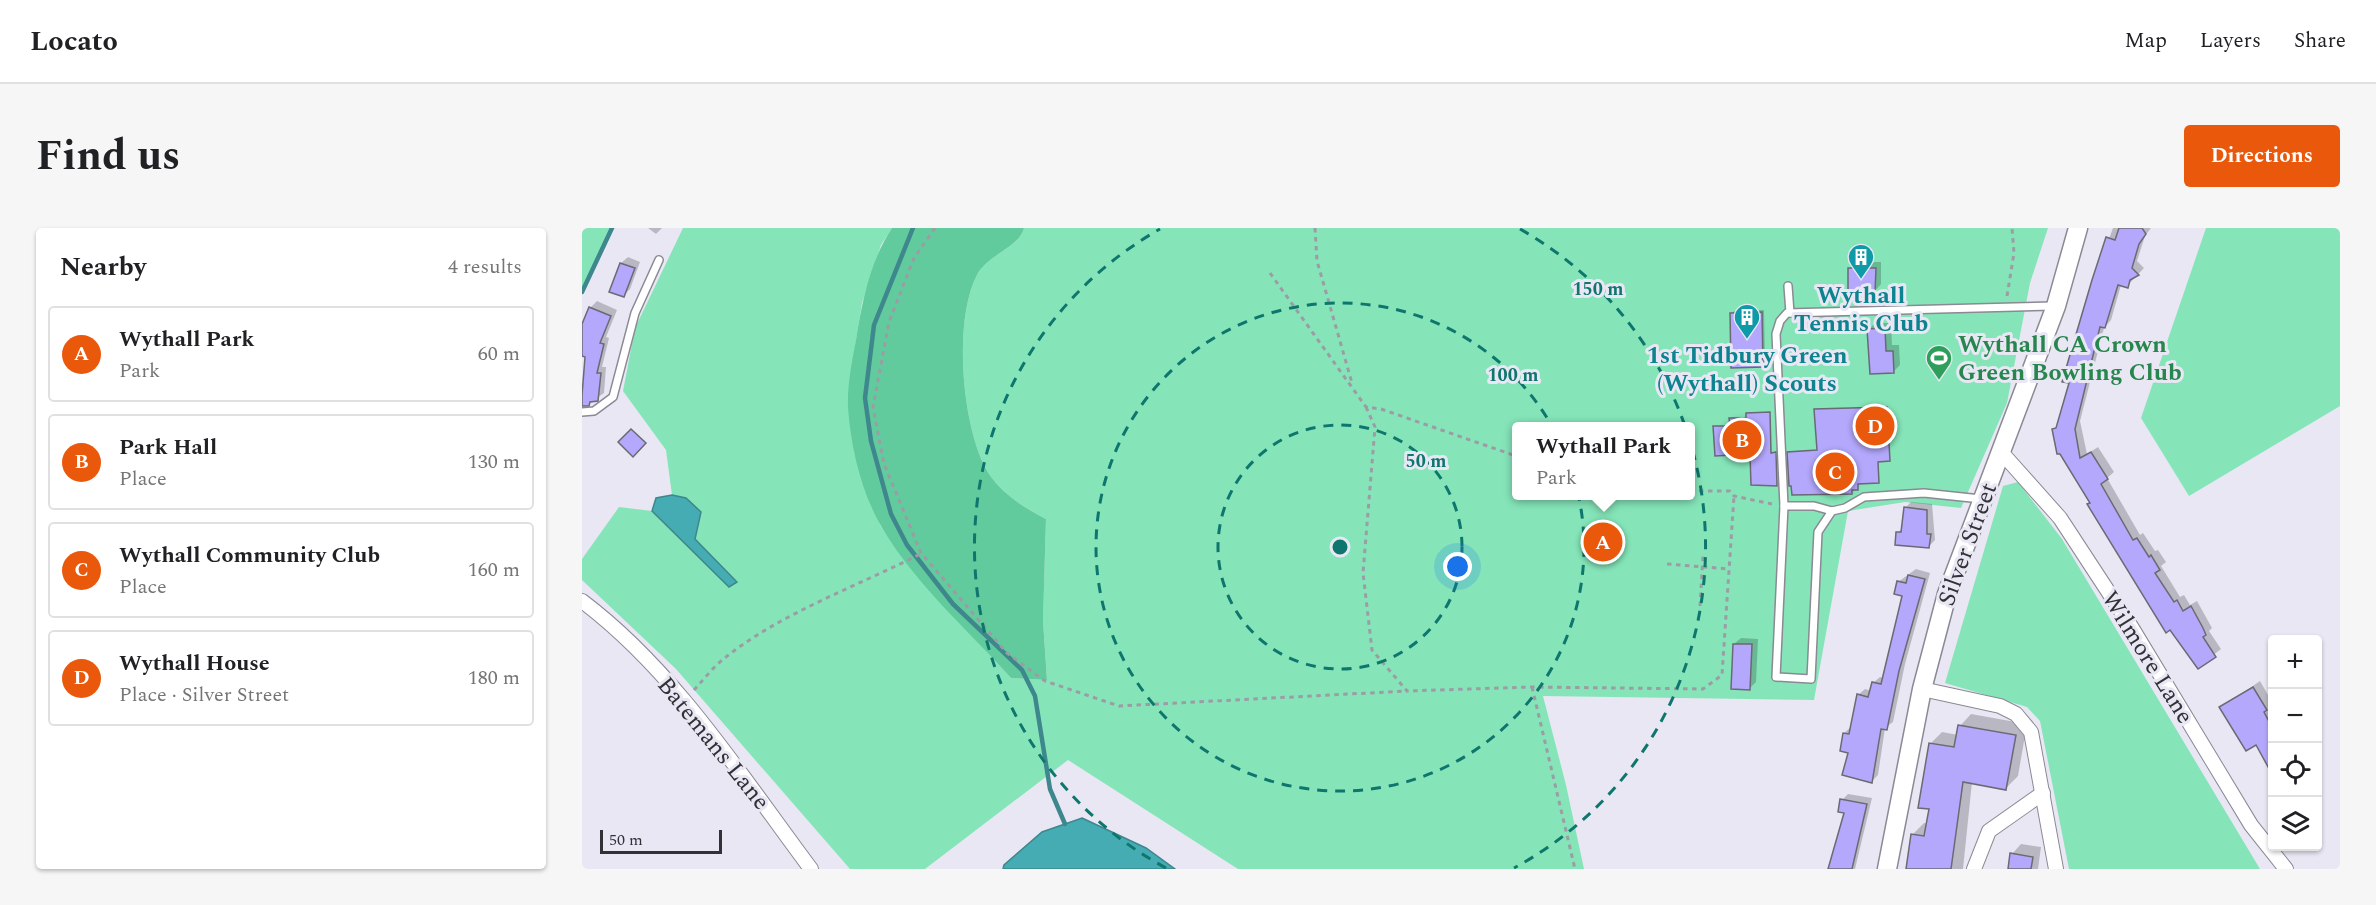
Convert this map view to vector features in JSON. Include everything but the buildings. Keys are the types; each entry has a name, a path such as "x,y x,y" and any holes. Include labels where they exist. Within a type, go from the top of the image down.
{"street":[{"name":"Silver Street","path":"1887,869 1922,689 1947,594 1981,499 2002,453 2056,306 2078,228"},
{"name":"Wilmore Lane","path":"2002,453 2060,518 2132,628 2251,825 2286,869"},
{"name":"Batemans Lane","path":"582,600 600,614 685,700 811,869"},
{"path":"1922,689 1975,699 2016,714 2031,732 2056,869"},
{"path":"1974,869 1989,831 2043,793"}],"lane":[{"path":"582,412 594,411 613,397 635,312 659,261"},
{"path":"1788,286 1790,313"},
{"path":"1832,511 1818,532 1811,679 1776,677 1784,506 1776,334 1780,321 1790,313 2056,306"},
{"path":"1784,506 1814,506 1832,511 1845,508 1864,497 1924,493 1981,499"}],"path":[{"path":"935,228 914,258 889,322 873,407 884,464 921,554 1007,653 1045,681 1119,706 1407,690 1532,687 1703,689 1722,675 1734,496"},
{"path":"1315,228 1317,261 1352,385"},
{"path":"2006,307 2014,253 2012,228"},
{"path":"1270,273 1352,385 1375,427 1363,573 1372,650 1407,690"},
{"path":"1366,407 1381,409 1512,455"},
{"path":"1695,490 1730,491 1734,496 1784,506"},
{"path":"685,700 723,659 738,647 814,605 921,554"},
{"path":"1700,606 1703,555"},
{"path":"1667,564 1729,569"},
{"path":"1532,687 1575,869"}],"green space":[{"path":"582,228 612,228 582,292"},
{"path":"683,228 892,228 881,245 862,303 854,353 880,525 918,577 1011,678 1047,680 1043,621 1046,519 1012,498 997,485 986,469 971,426 964,372 965,318 977,275 988,262 1016,241 1024,228 2048,228 2030,283 2007,403 1961,508 1905,502 1848,511 1814,700 1543,696 1566,785 1584,869 1238,869 1068,760 925,869 850,869 676,669 582,580 582,559 619,507 652,511 729,586 695,539 686,498 672,495 666,450 623,391 635,328"},
{"path":"892,228 1024,228 1016,241 988,262 977,275 965,318 964,372 971,426 986,469 997,485 1012,498 1046,519 1043,621 1047,680 1011,678 942,605 894,547 874,513 863,484 854,454 849,423 849,382 868,282 878,254"},
{"path":"2206,228 2340,228 2340,406 2189,496 2141,418"},
{"path":"2018,482 2062,539 2260,869 2069,869 2040,721 2027,707 1945,683 2003,486"}],"water":[{"path":"672,495 686,498 701,512 695,539 737,582 729,587 652,511 656,498"},
{"path":"1082,818 1146,848 1175,869 1003,869 1004,865 1042,832"}],"waterway":[{"path":"582,292 612,228"},
{"path":"913,228 874,325 865,398 871,441 891,514 907,545 953,604 1022,670 1035,696 1050,789 1065,824"}],"place":[{"name":"Wythall Tennis Club","path":"1861,280"},
{"name":"1st Tidbury Green (Wythall) Scouts","path":"1747,340"},
{"name":"Wythall CA Crown Green Bowling Club","path":"1939,381"},
{"name":"Wythall House","path":"1875,426"},
{"name":"Park Hall","path":"1742,440"},
{"name":"Wythall Community Club","path":"1835,472"},
{"name":"Wythall Park","path":"1603,542"}]}
